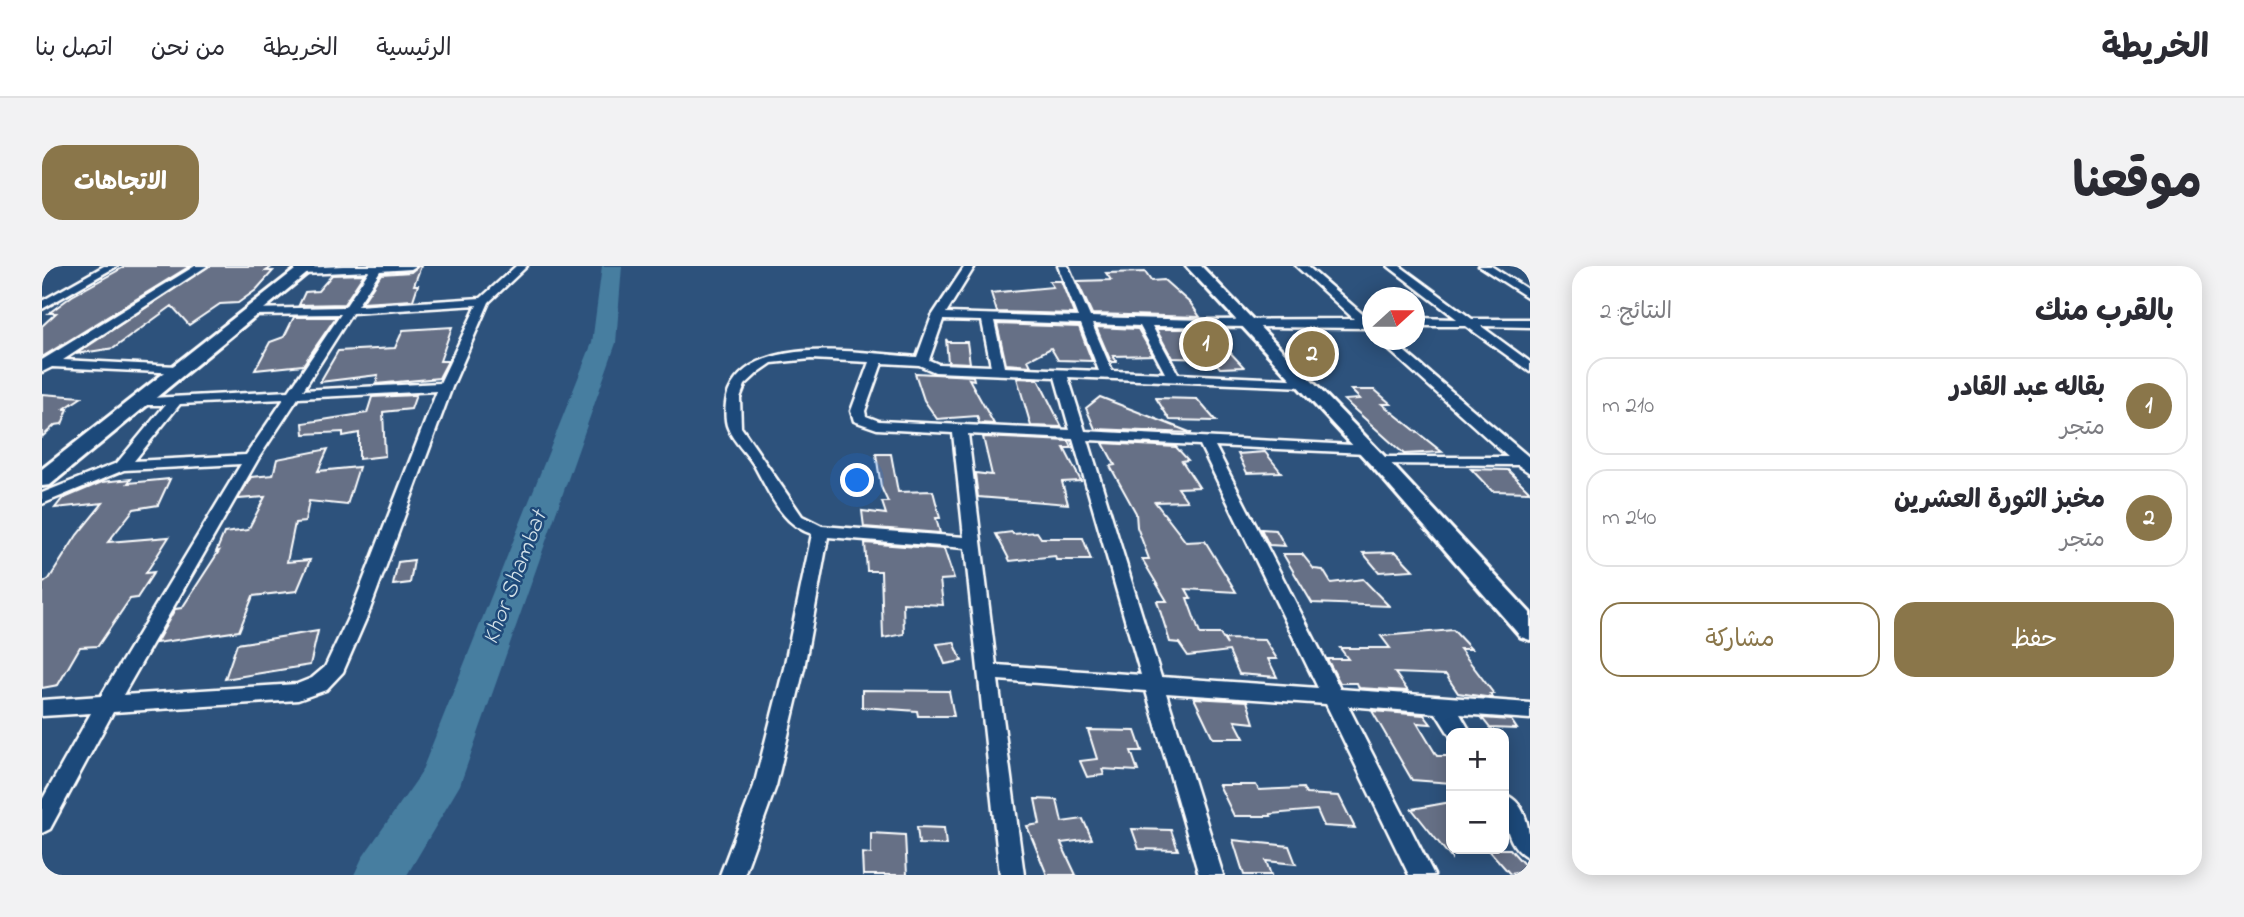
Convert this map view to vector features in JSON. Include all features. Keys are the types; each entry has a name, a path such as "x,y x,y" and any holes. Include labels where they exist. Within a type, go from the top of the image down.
{"street":[{"path":"42,306 112,266"},
{"path":"44,365 202,266"},
{"path":"42,480 176,370 306,269 375,270 411,266"},
{"path":"42,708 298,692 318,684 333,672 360,612 445,387 484,301 522,266"},
{"path":"922,361 938,316 970,266"},
{"path":"1063,266 1108,377"},
{"path":"1193,266 1372,455 1530,630"},
{"path":"1301,266 1362,318"},
{"path":"1393,266 1530,368"},
{"path":"1484,266 1530,296"},
{"path":"42,822 108,702 251,459 375,270"},
{"path":"250,312 349,310 484,301"},
{"path":"938,316 1086,322 1362,325"},
{"path":"988,318 998,372"},
{"path":"1145,323 1174,379"},
{"path":"1425,323 1530,323"},
{"path":"1396,350 1527,463"},
{"path":"973,543 821,531 796,520 760,462 734,427 733,398 739,384 754,369 769,360 811,355 922,361 934,368 998,372 1305,383"},
{"path":"876,360 858,411 859,418 877,425 1205,441 1372,455 1527,463"},
{"path":"44,365 176,370"},
{"path":"1061,375 1212,875"},
{"path":"136,402 445,387"},
{"path":"122,466 176,400"},
{"path":"960,429 989,672 994,748 1012,875"},
{"path":"1205,441 1422,875"},
{"path":"42,499 122,466 251,459"},
{"path":"732,875 765,786 794,668 821,531"},
{"path":"989,672 1530,711"},
{"path":"1442,704 1457,728"},
{"path":"1509,812 1530,846"}],"building":[{"path":"126,266 190,266 42,357 42,326 56,313 49,313 72,296"},
{"path":"209,266 273,266 266,271 273,271 256,290 238,303 220,304 189,325 172,306 114,348 76,354"},
{"path":"421,266 414,285 418,285 413,300 362,303 381,274 411,272"},
{"path":"1145,272 1151,281 1164,280 1191,304 1200,317 1092,314 1077,281 1111,280 1106,273"},
{"path":"364,274 344,304 299,305 305,292 318,291 332,275"},
{"path":"1049,281 1061,281 1074,314 997,312 991,293 1053,287"},
{"path":"294,317 336,317 303,365 255,370 270,342 284,337"},
{"path":"997,324 1079,327 1092,361 1058,360 1051,348 1028,360 1031,366 1006,364"},
{"path":"452,327 440,361 448,361 439,378 376,384 378,375 320,382 338,351 395,348 403,330"},
{"path":"1096,327 1138,329 1153,355 1113,356 1117,362 1111,362"},
{"path":"1156,329 1208,329 1244,367 1220,368 1213,359 1172,358"},
{"path":"946,339 948,342 967,342 970,363 948,362"},
{"path":"915,373 973,376 974,380 969,379 994,424 979,423 977,416 937,419 924,400"},
{"path":"1017,378 1038,379 1062,427 1031,426"},
{"path":"1351,390 1375,390 1391,404 1382,404 1442,452 1404,454 1344,400 1360,399"},
{"path":"42,394 82,397 64,409 68,409 62,424 55,425 42,437"},
{"path":"416,395 411,409 383,412 385,456 359,459 359,433 343,436 343,432 304,434 303,423 367,413 372,397"},
{"path":"1100,397 1192,433 1095,429 1086,408"},
{"path":"1156,398 1197,399 1216,421 1170,420"},
{"path":"983,437 1069,441 1072,448 1064,448 1081,481 1062,482 1068,504 978,497 975,473 992,475"},
{"path":"1103,443 1176,447 1188,460 1182,461 1199,487 1178,488 1187,501 1155,502 1186,542 1205,541 1236,592 1186,589 1191,598 1187,598 1200,634 1220,634 1227,645 1224,639 1265,640 1277,659 1268,659 1277,677 1239,674 1229,651 1188,656 1179,643 1170,642 1157,601 1167,601 1142,559 1149,559 1137,527 1136,513 1110,466 1115,465"},
{"path":"328,449 318,471 359,467 347,505 309,501 305,522 295,523 287,562 310,560 297,591 253,596 239,631 156,643 175,609 182,608 219,551 216,552 224,533 248,530 265,497 238,499 251,477 273,475 277,459"},
{"path":"1265,452 1281,472 1247,473 1238,454"},
{"path":"876,454 891,454 898,492 933,491 940,518 936,518 940,533 864,527 862,511 886,514 882,502 888,502 881,487"},
{"path":"1471,469 1508,470 1530,492 1492,491"},
{"path":"131,479 128,483 170,479 158,505 134,509 108,542 169,537 146,573 154,572 137,598 130,599 98,646 80,647 58,685 42,688 42,584 49,579 77,535 103,503 55,508 62,499 102,482"},
{"path":"1261,529 1276,530 1285,546 1269,545"},
{"path":"1037,532 1041,538 1083,538 1091,560 1056,560 1055,556 1010,561 996,534"},
{"path":"865,543 944,549 954,579 940,580 943,605 903,603 904,634 883,638 881,571 867,571"},
{"path":"1396,552 1413,570 1379,572 1363,553"},
{"path":"1283,554 1302,554 1314,569 1323,570 1331,583 1363,579 1389,606 1312,603"},
{"path":"414,560 410,583 393,585 398,562"},
{"path":"1453,630 1471,649 1460,649 1494,694 1490,694 1493,698 1458,693 1446,675 1395,673 1408,691 1359,688 1357,683 1340,683 1327,659 1348,659 1340,648 1390,648 1381,636"},
{"path":"318,631 310,665 225,679 237,644"},
{"path":"954,642 962,661 945,664 937,644"},
{"path":"862,690 949,691 954,716 918,716 917,711 862,707"},
{"path":"1194,698 1247,701 1254,723 1235,721 1244,738 1213,738"},
{"path":"1372,711 1424,715 1431,724 1417,723 1437,756 1446,756 1446,783 1412,780"},
{"path":"1482,718 1511,720 1517,729 1509,728 1490,728"},
{"path":"1088,730 1135,731 1142,751 1131,751 1138,771 1102,769 1104,775 1087,777 1080,761 1097,759"},
{"path":"1219,785 1256,785 1259,790 1303,788 1306,794 1339,796 1355,828 1324,826 1317,810 1270,814 1271,816 1234,816"},
{"path":"1035,799 1057,800 1062,822 1083,819 1092,839 1061,843 1076,875 1047,875 1027,826 1040,824"},
{"path":"1446,803 1446,852 1412,809"},
{"path":"917,827 944,828 946,845 919,844"},
{"path":"1132,829 1171,830 1178,850 1139,849"},
{"path":"871,833 905,835 907,875 863,875 862,853 871,854"},
{"path":"1233,840 1289,846 1296,864 1266,861 1271,875 1244,875"},
{"path":"1510,849 1530,871 1510,874 1492,854 1509,854"}],"waterway":[{"name":"Khor Shambat","path":"379,875 438,785 604,343 612,266"}],"place":[{"name":"بقاله عبد القادر","path":"1206,344"},
{"name":"مخبز الثورة العشرين","path":"1312,354"}]}
